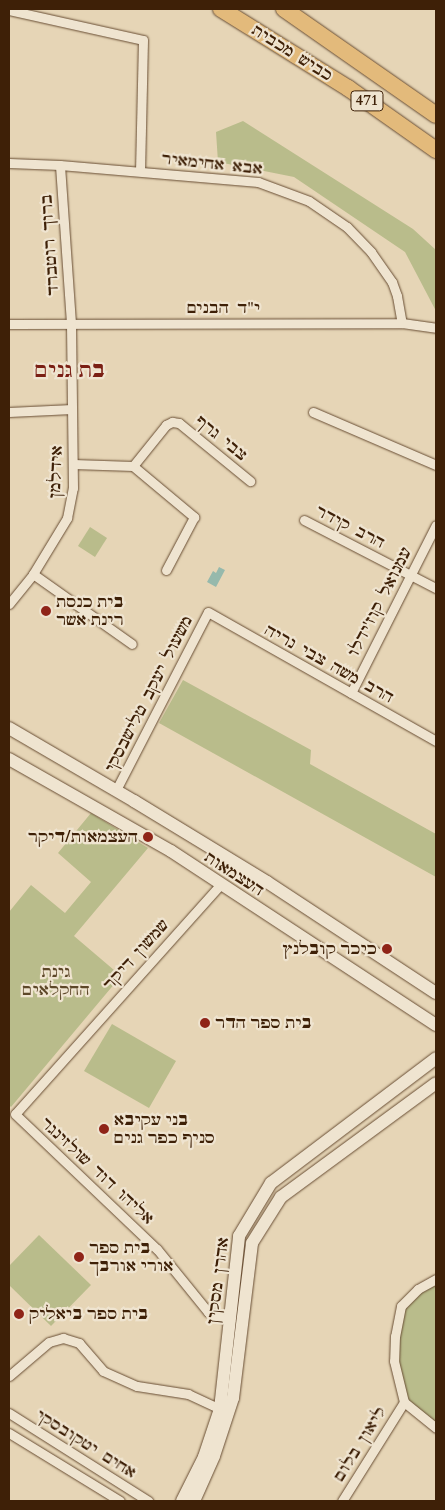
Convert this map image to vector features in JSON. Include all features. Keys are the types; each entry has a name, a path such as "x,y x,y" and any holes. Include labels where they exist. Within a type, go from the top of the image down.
{"highway":[{"path":"214,9 242,21"},
{"name":"כביש מכבית","path":"221,9 341,83 436,150"},
{"name":"כביש מכבית","path":"284,9 436,115"},
{"path":"290,9 323,35"}],"street":[{"path":"9,10 143,40 140,172"},
{"name":"אבא אחימאיר","path":"9,163 60,165 258,182 309,201 347,227 371,252 392,282 397,296 402,323"},
{"name":"ברוך רוטברד","path":"60,165 71,324"},
{"name":"י\"ד הבנים","path":"9,324 402,323 436,328"},
{"name":"אידלמן","path":"9,604 33,574 67,518 73,488 71,324"},
{"path":"9,412 72,409"},
{"path":"313,412 436,465"},
{"name":"צבי גרף","path":"133,466 166,425 172,422 179,423 250,480"},
{"path":"73,464 133,466 194,517 166,570"},
{"name":"הרב קידר","path":"304,520 436,588"},
{"name":"עמנואל קוז'ידלו","path":"351,693 436,525"},
{"path":"33,574 132,644"},
{"name":"הרב משה צבי נריה","path":"208,612 436,740"},
{"name":"משעול יעקב טלישבסקי","path":"116,790 208,612"},
{"name":"העצמאות","path":"9,728 116,790 267,882 436,993"},
{"name":"העצמאות","path":"9,759 171,851 220,885 436,1025"},
{"name":"שמשון דיקר","path":"15,1114 220,885"},
{"name":"אהרן מסקין","path":"182,1501 204,1457 220,1409 239,1236 271,1183 436,1058"},
{"name":"אהרן מסקין","path":"194,1501 214,1456 233,1398 243,1301 252,1243 281,1197 436,1082"},
{"name":"אליהו דוד שולזינגר","path":"15,1114 158,1249 208,1312 230,1321"},
{"path":"436,1279 418,1290 400,1308 395,1336 394,1360 404,1402 436,1428"},
{"path":"9,1376 49,1342 63,1338 79,1343 103,1371 136,1386 188,1394 220,1409"},
{"name":"ליאון בלום","path":"342,1501 404,1402"},
{"name":"אחים יטקובסקי","path":"9,1413 148,1501"},
{"path":"9,1434 21,1420"},
{"name":"אחים יטקובסקי","path":"9,1434 120,1501"}],"green space":[{"path":"243,121 413,229 436,250 436,311 405,252 294,177 218,162 216,132"},
{"path":"90,527 107,538 95,557 78,546"},
{"path":"183,680 311,750 310,764 436,834 436,877 159,723"},
{"name":"גינת החקלאים","path":"91,813 148,848 74,936 121,976 11,1107 9,1105 9,912 31,885 65,913 91,882 58,853"},
{"path":"112,1024 176,1061 149,1108 84,1071"},
{"path":"39,1235 91,1285 51,1326 9,1285 9,1266"},
{"path":"436,1279 436,1428 404,1402 398,1382 400,1309"}],"shaded area":[{"path":"219,567 225,570 216,587 207,582 213,571 216,573"}],"place":[{"name":"בית כנסת רינת אשר","path":"46,611"},
{"name":"העצמאות/דיקר","path":"148,837"},
{"name":"כיכר קובלנץ","path":"387,949"},
{"name":"בית ספר הדר","path":"205,1023"},
{"name":"בני עקיבא סניף כפר גנים","path":"104,1129"},
{"name":"בית ספר אורי אורבך","path":"79,1257"},
{"name":"בית ספר ביאליק","path":"19,1314"}],"district":[{"name":"בת גנים","path":"70,371"}]}
